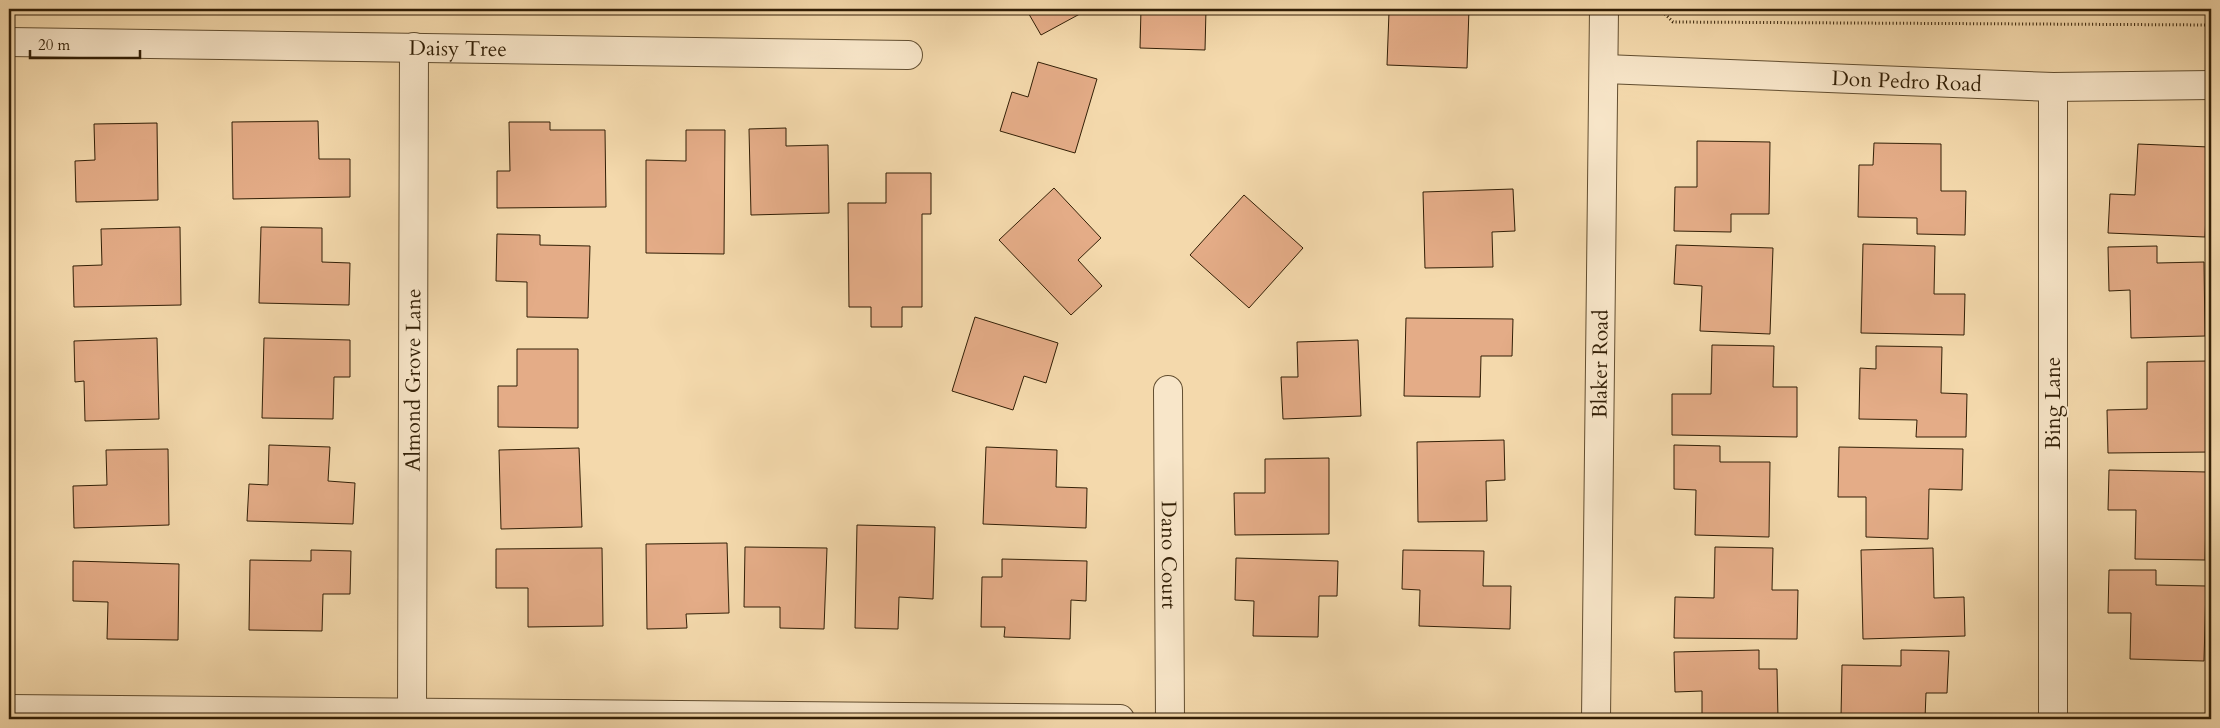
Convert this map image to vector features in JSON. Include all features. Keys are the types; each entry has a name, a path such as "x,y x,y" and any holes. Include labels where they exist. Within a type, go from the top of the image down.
{"street":[{"name":"Blaker Road","path":"1596,719 1604,9"},
{"name":"Daisy Tree","path":"9,42 908,56"},
{"name":"Almond Grove Lane","path":"412,714 414,48"},
{"name":"Don Pedro Road","path":"1604,69 2052,87 2211,85"},
{"name":"Bing Lane","path":"2052,87 2052,719"},
{"name":"Dano Court","path":"1168,390 1170,719"},
{"path":"9,709 264,716 412,714 1120,719"}],"path":[{"path":"1660,9 1673,22 2211,25"}],"building":[{"path":"1026,9 1089,9 1041,35"},
{"path":"1141,9 1206,9 1205,50 1140,48"},
{"path":"1404,9 1469,9 1467,68 1387,65 1389,12 1404,12"},
{"path":"1038,62 1097,79 1075,153 1000,131 1012,92 1028,97"},
{"path":"318,121 319,159 350,159 350,197 233,199 232,122"},
{"path":"509,122 550,122 550,130 605,130 606,207 497,208 497,171 510,171"},
{"path":"157,123 158,200 76,202 75,161 95,160 94,124"},
{"path":"786,128 786,146 828,145 829,213 751,215 749,129"},
{"path":"686,130 725,130 724,254 646,253 646,160 686,161"},
{"path":"1697,141 1770,142 1769,214 1731,214 1731,232 1674,231 1675,187 1697,187"},
{"path":"1874,143 1941,144 1941,191 1966,191 1965,235 1917,234 1917,218 1858,217 1859,165 1873,165"},
{"path":"2138,144 2209,147 2205,237 2108,233 2110,194 2135,195"},
{"path":"886,173 931,173 931,214 922,214 922,307 902,307 902,327 871,327 871,307 849,307 848,203 886,203"},
{"path":"1054,188 1101,238 1078,260 1102,286 1071,315 999,240"},
{"path":"1513,189 1515,231 1492,232 1493,267 1425,268 1423,192"},
{"path":"1244,195 1303,248 1249,308 1190,255"},
{"path":"180,227 181,305 74,307 73,266 102,265 101,229"},
{"path":"261,227 322,228 322,262 350,263 349,305 259,303"},
{"path":"497,234 540,235 540,245 590,246 588,318 527,317 527,282 496,281"},
{"path":"1863,244 1935,246 1934,294 1965,294 1964,335 1861,333"},
{"path":"1676,245 1773,248 1770,334 1700,331 1702,286 1674,284"},
{"path":"2157,246 2157,263 2204,262 2205,336 2131,338 2130,290 2109,291 2108,247"},
{"path":"975,317 1058,343 1046,383 1024,376 1013,410 952,391"},
{"path":"1406,318 1513,319 1512,356 1481,356 1480,397 1404,396"},
{"path":"157,338 159,419 85,421 84,381 75,382 74,341"},
{"path":"264,338 350,340 350,377 334,377 333,419 262,418"},
{"path":"1358,340 1361,416 1283,419 1281,377 1298,377 1297,342"},
{"path":"1712,345 1774,346 1773,387 1797,387 1797,437 1672,435 1672,394 1711,394"},
{"path":"1876,346 1942,347 1941,393 1967,394 1966,437 1916,437 1917,420 1859,419 1860,368 1876,369"},
{"path":"517,349 578,349 578,428 498,427 498,386 517,386"},
{"path":"2208,361 2208,402 2211,402 2211,452 2108,453 2107,410 2147,409 2147,362"},
{"path":"1504,440 1505,480 1486,481 1487,521 1418,522 1417,442"},
{"path":"269,445 330,447 328,481 355,483 353,524 247,521 249,484 268,485"},
{"path":"1674,445 1720,446 1720,462 1770,462 1769,537 1695,535 1696,490 1674,489"},
{"path":"986,447 1057,450 1056,487 1087,488 1086,528 983,524"},
{"path":"1839,447 1963,449 1962,490 1929,489 1928,539 1866,537 1866,497 1838,497"},
{"path":"579,448 582,527 501,529 499,450"},
{"path":"168,449 169,525 74,528 73,486 107,485 106,450"},
{"path":"1329,458 1329,534 1235,535 1234,493 1265,493 1265,459"},
{"path":"2109,470 2207,472 2205,560 2135,559 2136,510 2108,510"},
{"path":"857,525 935,527 933,599 899,597 898,629 855,628"},
{"path":"727,543 729,613 686,614 687,628 647,629 646,544"},
{"path":"745,547 827,548 824,629 780,628 780,607 744,607"},
{"path":"1715,547 1773,548 1772,590 1798,590 1797,639 1674,638 1675,597 1714,598"},
{"path":"602,548 603,626 528,627 528,588 496,588 496,549"},
{"path":"1933,548 1934,598 1964,597 1965,636 1863,639 1861,550"},
{"path":"311,550 351,551 350,594 323,594 322,631 249,630 250,560 311,561"},
{"path":"1403,550 1484,551 1483,586 1511,586 1510,629 1419,626 1420,590 1402,589"},
{"path":"1236,558 1338,561 1337,596 1319,596 1318,637 1253,636 1254,601 1235,600"},
{"path":"1002,559 1087,561 1086,601 1071,600 1070,639 1004,637 1005,627 981,627 982,577 1002,577"},
{"path":"73,561 179,564 178,640 107,639 108,602 73,601"},
{"path":"2109,570 2156,570 2156,585 2206,586 2204,661 2130,659 2131,613 2108,613"},
{"path":"1759,650 1759,669 1777,669 1778,719 1702,719 1702,691 1675,692 1674,652"},
{"path":"1901,650 1949,651 1947,693 1926,693 1925,719 1857,719 1857,717 1841,717 1842,665 1901,666"}]}
